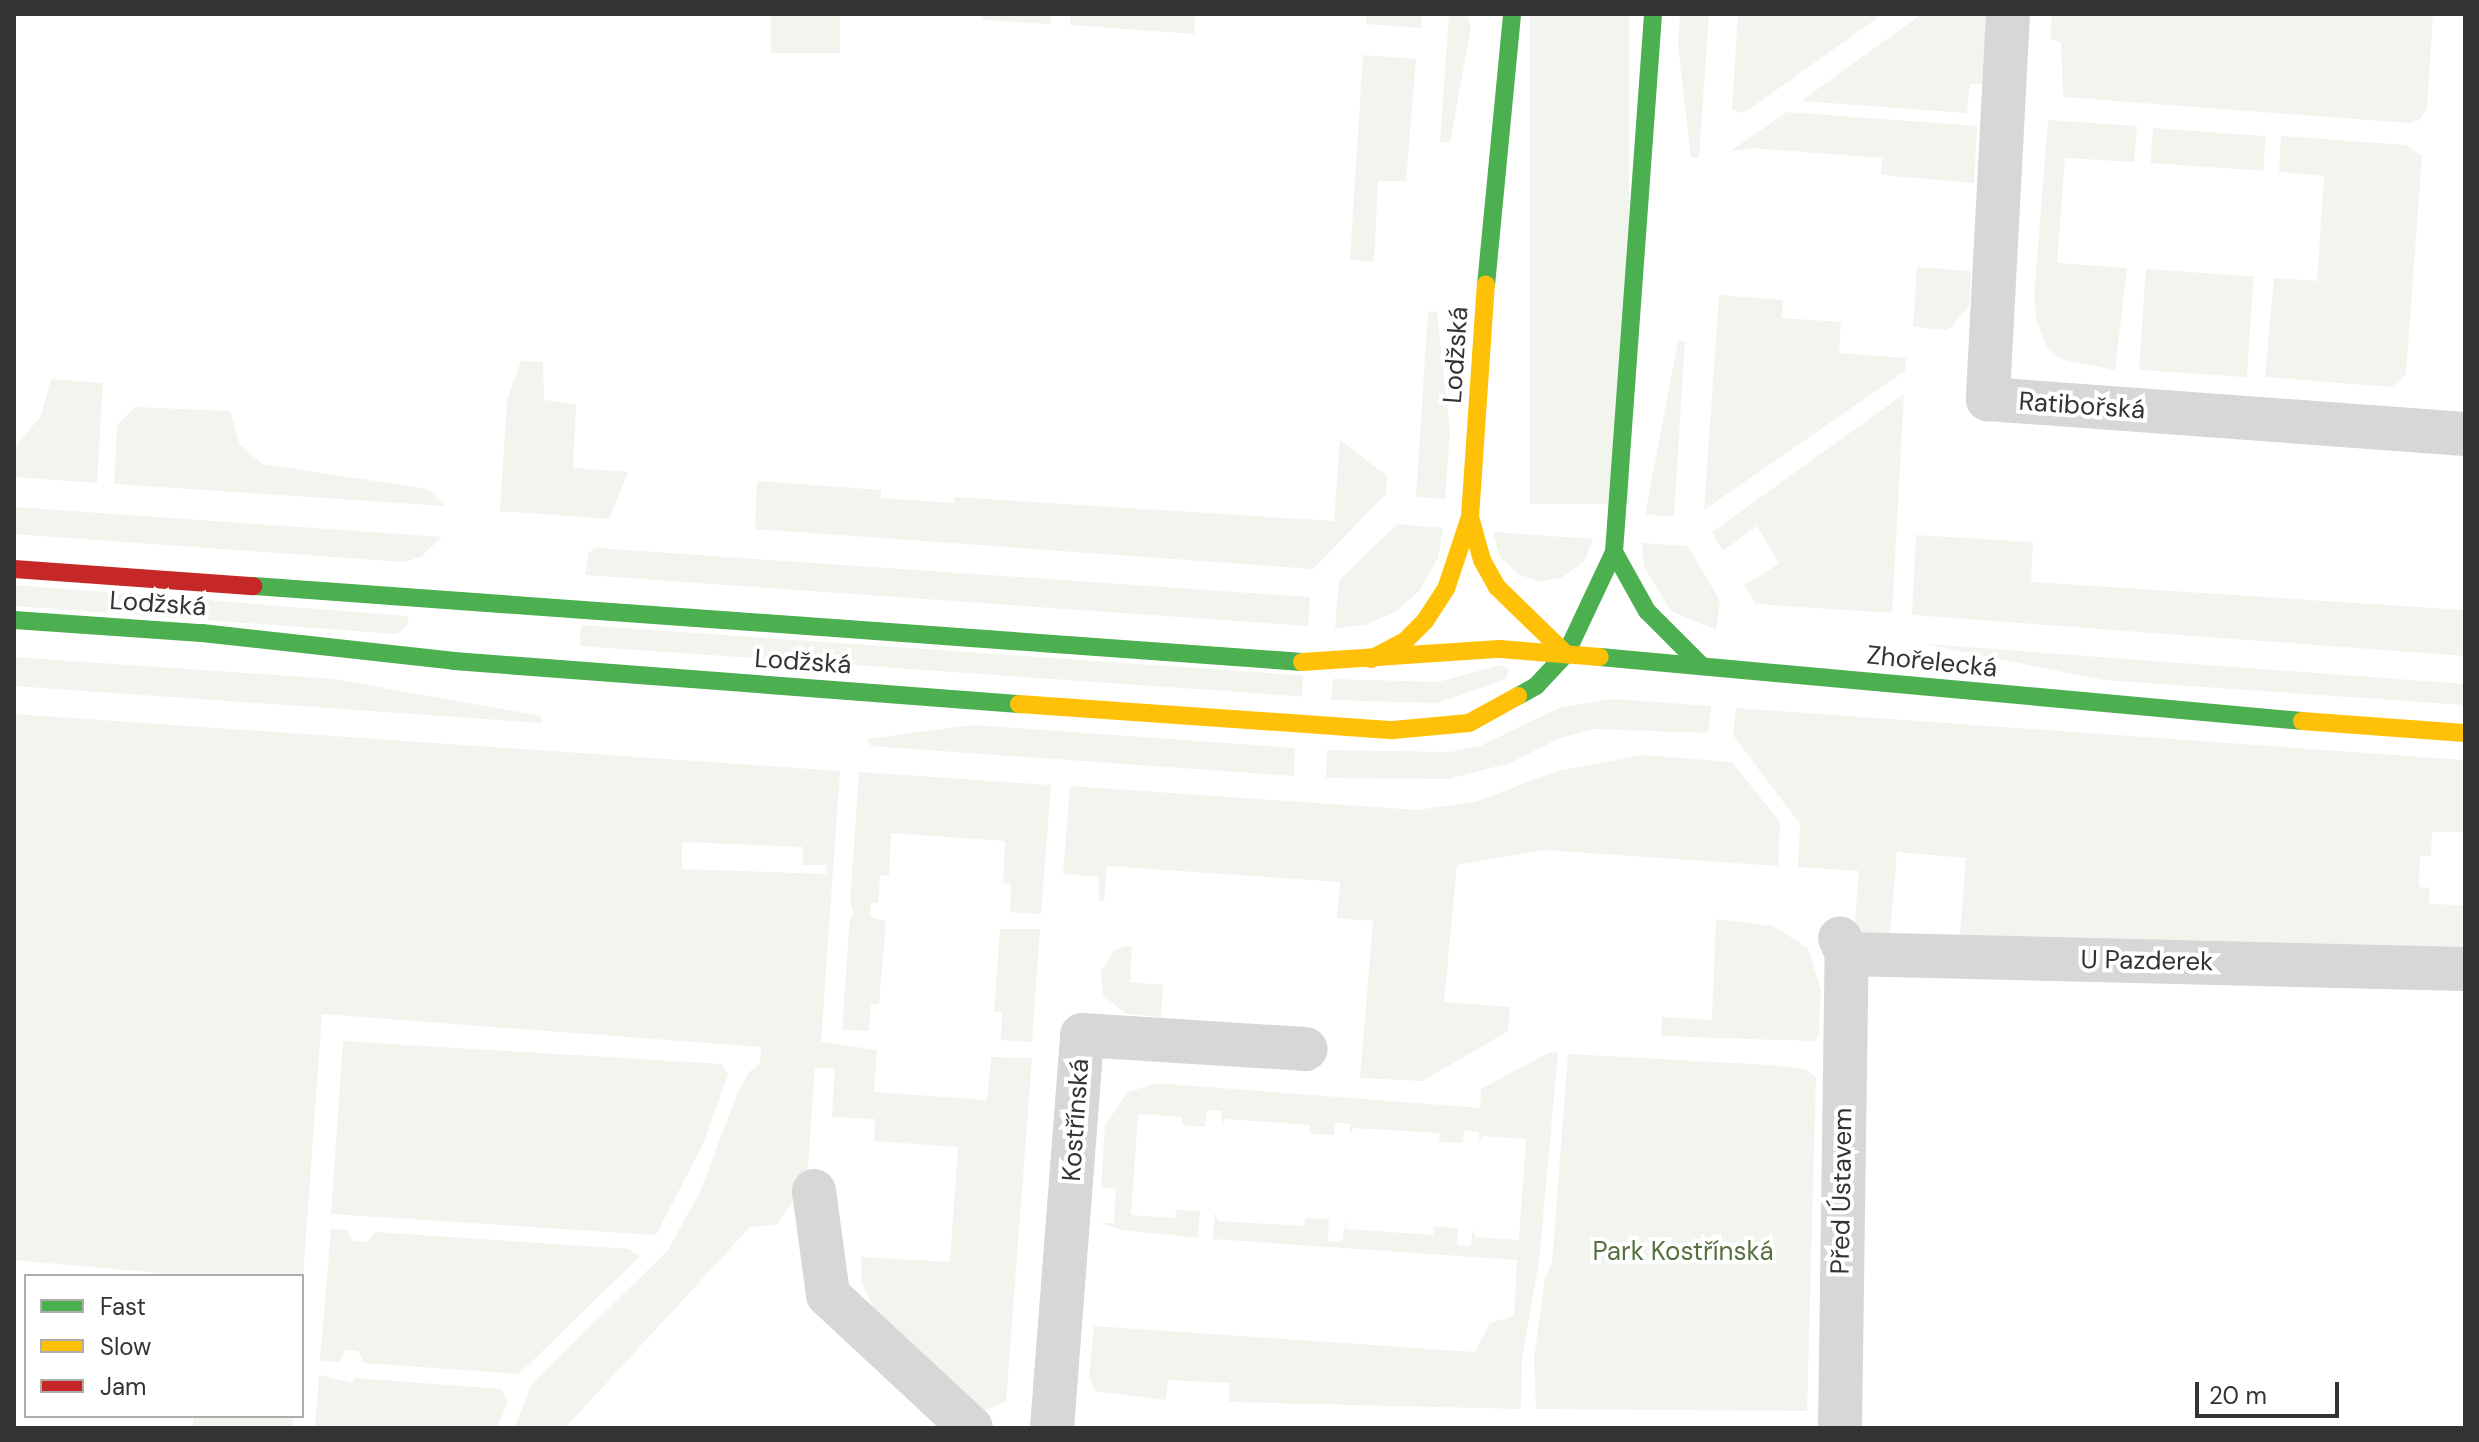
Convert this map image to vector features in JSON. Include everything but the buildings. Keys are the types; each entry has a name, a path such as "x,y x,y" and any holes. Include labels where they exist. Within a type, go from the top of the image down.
{"street":[{"name":"Lodžská","path":"1369,661 1405,641 1425,621 1446,589 1470,517 1493,177 1512,14"},
{"name":"Lodžská","path":"14,620 202,633 454,661 1393,730 1469,723 1503,708 1536,686 1566,654 1614,552 1653,14"},
{"name":"Ratibořská","path":"2008,14 1988,399 2465,434"},
{"path":"1470,517 1482,560 1497,587 1566,654"},
{"path":"1614,552 1647,611 1700,664"},
{"name":"Lodžská","path":"14,569 1302,662 1369,661 1500,649 1566,654"},
{"name":"Zhořelecká","path":"1566,654 1700,664 2096,706 2465,733"},
{"name":"U Pazderek","path":"1844,946 2465,969"},
{"name":"Před Ústavem","path":"1840,1428 1844,946"},
{"name":"Kostřínská","path":"1052,1428 1082,1035 1306,1049"},
{"path":"814,1191 828,1295 971,1428"}],"green space":[{"path":"771,14 840,14 840,53 771,53"},
{"path":"983,14 1051,14 1051,24 983,20"},
{"path":"1070,14 1195,14 1194,34 1070,25"},
{"path":"1326,14 1422,14 1421,28 1366,24 1366,16"},
{"path":"1449,14 1467,14 1471,27 1450,143 1440,142"},
{"path":"1530,14 1629,14 1629,504 1530,504"},
{"path":"1680,14 1709,14 1699,158 1691,157 1678,46"},
{"path":"1738,14 1883,14 1744,113 1732,110"},
{"path":"1922,14 1992,14 1986,84 1970,84 1967,113 1801,101"},
{"path":"2052,14 2433,14 2427,109 2419,120 2409,123 2063,97 2061,43 2050,38"},
{"path":"1363,55 1416,59 1406,181 1378,181 1374,262 1350,260"},
{"path":"1787,112 1977,126 1974,183 1881,175 1882,158 1752,148 1729,152"},
{"path":"2048,120 2137,126 2134,162 2065,158 2057,263 2127,268 2115,370 2060,359 2046,345 2037,322 2034,297"},
{"path":"2153,128 2266,136 2263,171 2151,163"},
{"path":"2281,136 2406,145 2422,156 2406,374 2392,387 2265,377 2274,278 2317,281 2324,176 2279,172"},
{"path":"1917,267 1971,271 1969,307 1948,330 1913,327"},
{"path":"2146,269 2254,277 2247,377 2139,370"},
{"path":"1719,295 1783,300 1782,318 1841,322 1839,353 1906,358 1905,371 1704,510"},
{"path":"1428,311 1437,312 1450,432 1445,499 1416,497"},
{"path":"1678,341 1685,341 1674,516 1645,515"},
{"path":"521,361 543,362 544,400 576,404 573,468 628,472 609,519 500,511 507,400"},
{"path":"51,379 103,383 97,483 14,477 14,448 41,416"},
{"path":"1904,394 1892,613 1756,604 1744,585 1779,564 1757,526 1723,551 1712,532"},
{"path":"135,407 230,411 240,445 262,464 428,489 445,506 114,484 117,425"},
{"path":"1340,440 1387,476 1386,494 1313,569 755,529 757,481 881,490 881,498 954,503 954,497 1334,521"},
{"path":"14,507 442,537 421,557 403,562 14,534"},
{"path":"1397,524 1443,528 1438,558 1420,590 1397,611 1366,625 1335,628 1339,581"},
{"path":"1493,532 1593,539 1584,562 1563,577 1541,582 1517,574 1499,555"},
{"path":"1916,535 2033,542 2031,582 2465,610 2465,656 1912,615"},
{"path":"1642,543 1688,546 1720,601 1716,630 1671,611 1644,567"},
{"path":"596,548 1310,597 1308,626 585,575 589,552"},
{"path":"14,585 407,616 409,624 397,634 14,606"},
{"path":"581,625 1303,676 1302,696 580,646"},
{"path":"1925,644 2465,684 2465,705 2103,680"},
{"path":"14,657 334,679 541,716 541,723 14,686"},
{"path":"1500,665 1509,669 1506,679 1437,703 1331,700 1333,679 1438,682"},
{"path":"1614,699 1711,706 1708,733 1594,729 1560,738 1510,763 1448,779 1326,778 1327,750 1450,752 1480,746 1561,707"},
{"path":"1736,708 2465,760 2465,832 2432,832 2431,856 2420,856 2419,887 2430,888 2429,904 2465,905 2465,956 1959,947 1966,858 1897,852 1889,945 1860,932 1855,920 1859,871 1798,867 1800,824 1733,735"},
{"path":"14,714 840,771 821,1042 877,1050 874,1092 987,1100 991,1057 1032,1058 1006,1402 980,1412 877,1315 862,1283 861,1257 950,1262 958,1147 874,1141 875,1119 832,1117 835,1069 815,1067 807,1182 776,1225 750,1227 565,1428 514,1428 532,1384 668,1250 700,1192 737,1094 749,1072 760,1064 761,1047 322,1014 303,1274 170,1274 14,1260","holes":["682,842 803,847 803,865 827,865 826,874 682,869"]},
{"path":"973,725 1295,748 1294,776 871,746 866,739"},
{"path":"1644,755 1732,762 1780,822 1778,866 1544,850 1457,865 1444,1002 1510,1007 1508,1031 1423,1081 1360,1078 1373,921 1337,918 1340,882 1107,866 1104,901 1099,901 1099,877 1063,874 1070,786 1417,810 1475,802 1557,771"},
{"path":"859,772 1051,785 1041,914 1010,912 1011,884 1003,883 1005,841 891,833 889,876 880,875 878,903 871,903 870,917 886,921 879,1004 871,1004 869,1031 842,1030 850,916 854,916 850,901"},
{"path":"1716,919 1773,926 1808,948 1821,990 1819,1035 1814,1041 1661,1036 1662,1017 1712,1020"},
{"path":"1000,929 1040,929 1032,1042 1001,1040 1002,1013 994,1012"},
{"path":"1125,946 1132,947 1130,982 1163,985 1161,1017 1126,1014 1103,995 1101,971 1114,951"},
{"path":"343,1041 722,1064 728,1074 704,1142 656,1235 331,1214"},
{"path":"1550,1052 1558,1053 1539,1262 1522,1359 1521,1409 1229,1402 1229,1383 1168,1380 1166,1400 1095,1391 1089,1376 1094,1326 1475,1352 1490,1323 1514,1316 1517,1260 1213,1239 1215,1212 1218,1221 1304,1226 1305,1218 1329,1219 1328,1241 1342,1242 1346,1220 1346,1229 1433,1235 1434,1226 1458,1228 1457,1245 1471,1246 1473,1228 1475,1237 1519,1240 1526,1139 1482,1136 1478,1144 1479,1132 1464,1131 1463,1143 1439,1142 1440,1133 1353,1128 1349,1136 1350,1124 1342,1123 1335,1123 1334,1135 1310,1134 1310,1125 1224,1119 1223,1128 1221,1111 1207,1110 1205,1127 1182,1125 1182,1117 1138,1114 1131,1215 1175,1218 1176,1210 1200,1211 1198,1238 1123,1230 1099,1223 1114,1223 1116,1189 1101,1187 1105,1125 1128,1092 1157,1083 1480,1108 1481,1089"},
{"name":"Park Kostřínská","path":"1568,1054 1770,1065 1805,1069 1816,1077 1807,1411 1536,1409 1534,1358 1545,1277 1552,1263"},
{"path":"331,1229 348,1230 352,1241 367,1242 375,1232 629,1249 640,1256 519,1374 364,1363 358,1351 345,1350 340,1362 320,1361"},
{"path":"319,1375 353,1383 354,1378 502,1389 508,1402 497,1428 315,1428"},
{"path":"193,1418 293,1418 293,1428 193,1428"}],"traffic: fast":[{"path":"1486,285 1512,14"},
{"path":"1518,696 1536,686 1566,654 1614,552 1653,14"},
{"path":"1614,552 1647,611 1700,664"},
{"path":"253,586 1302,662"},
{"path":"14,620 202,633 454,661 1019,704"},
{"path":"1600,657 2302,721"}],"traffic: slow":[{"path":"1371,659 1405,641 1425,621 1446,589 1470,517 1486,285"},
{"path":"1470,517 1482,560 1497,587 1566,654"},
{"path":"1302,662 1500,649 1600,657"},
{"path":"1019,704 1393,730 1469,723 1518,696"},
{"path":"2302,721 2465,733"}],"traffic: jam":[{"path":"14,569 253,586"}]}
